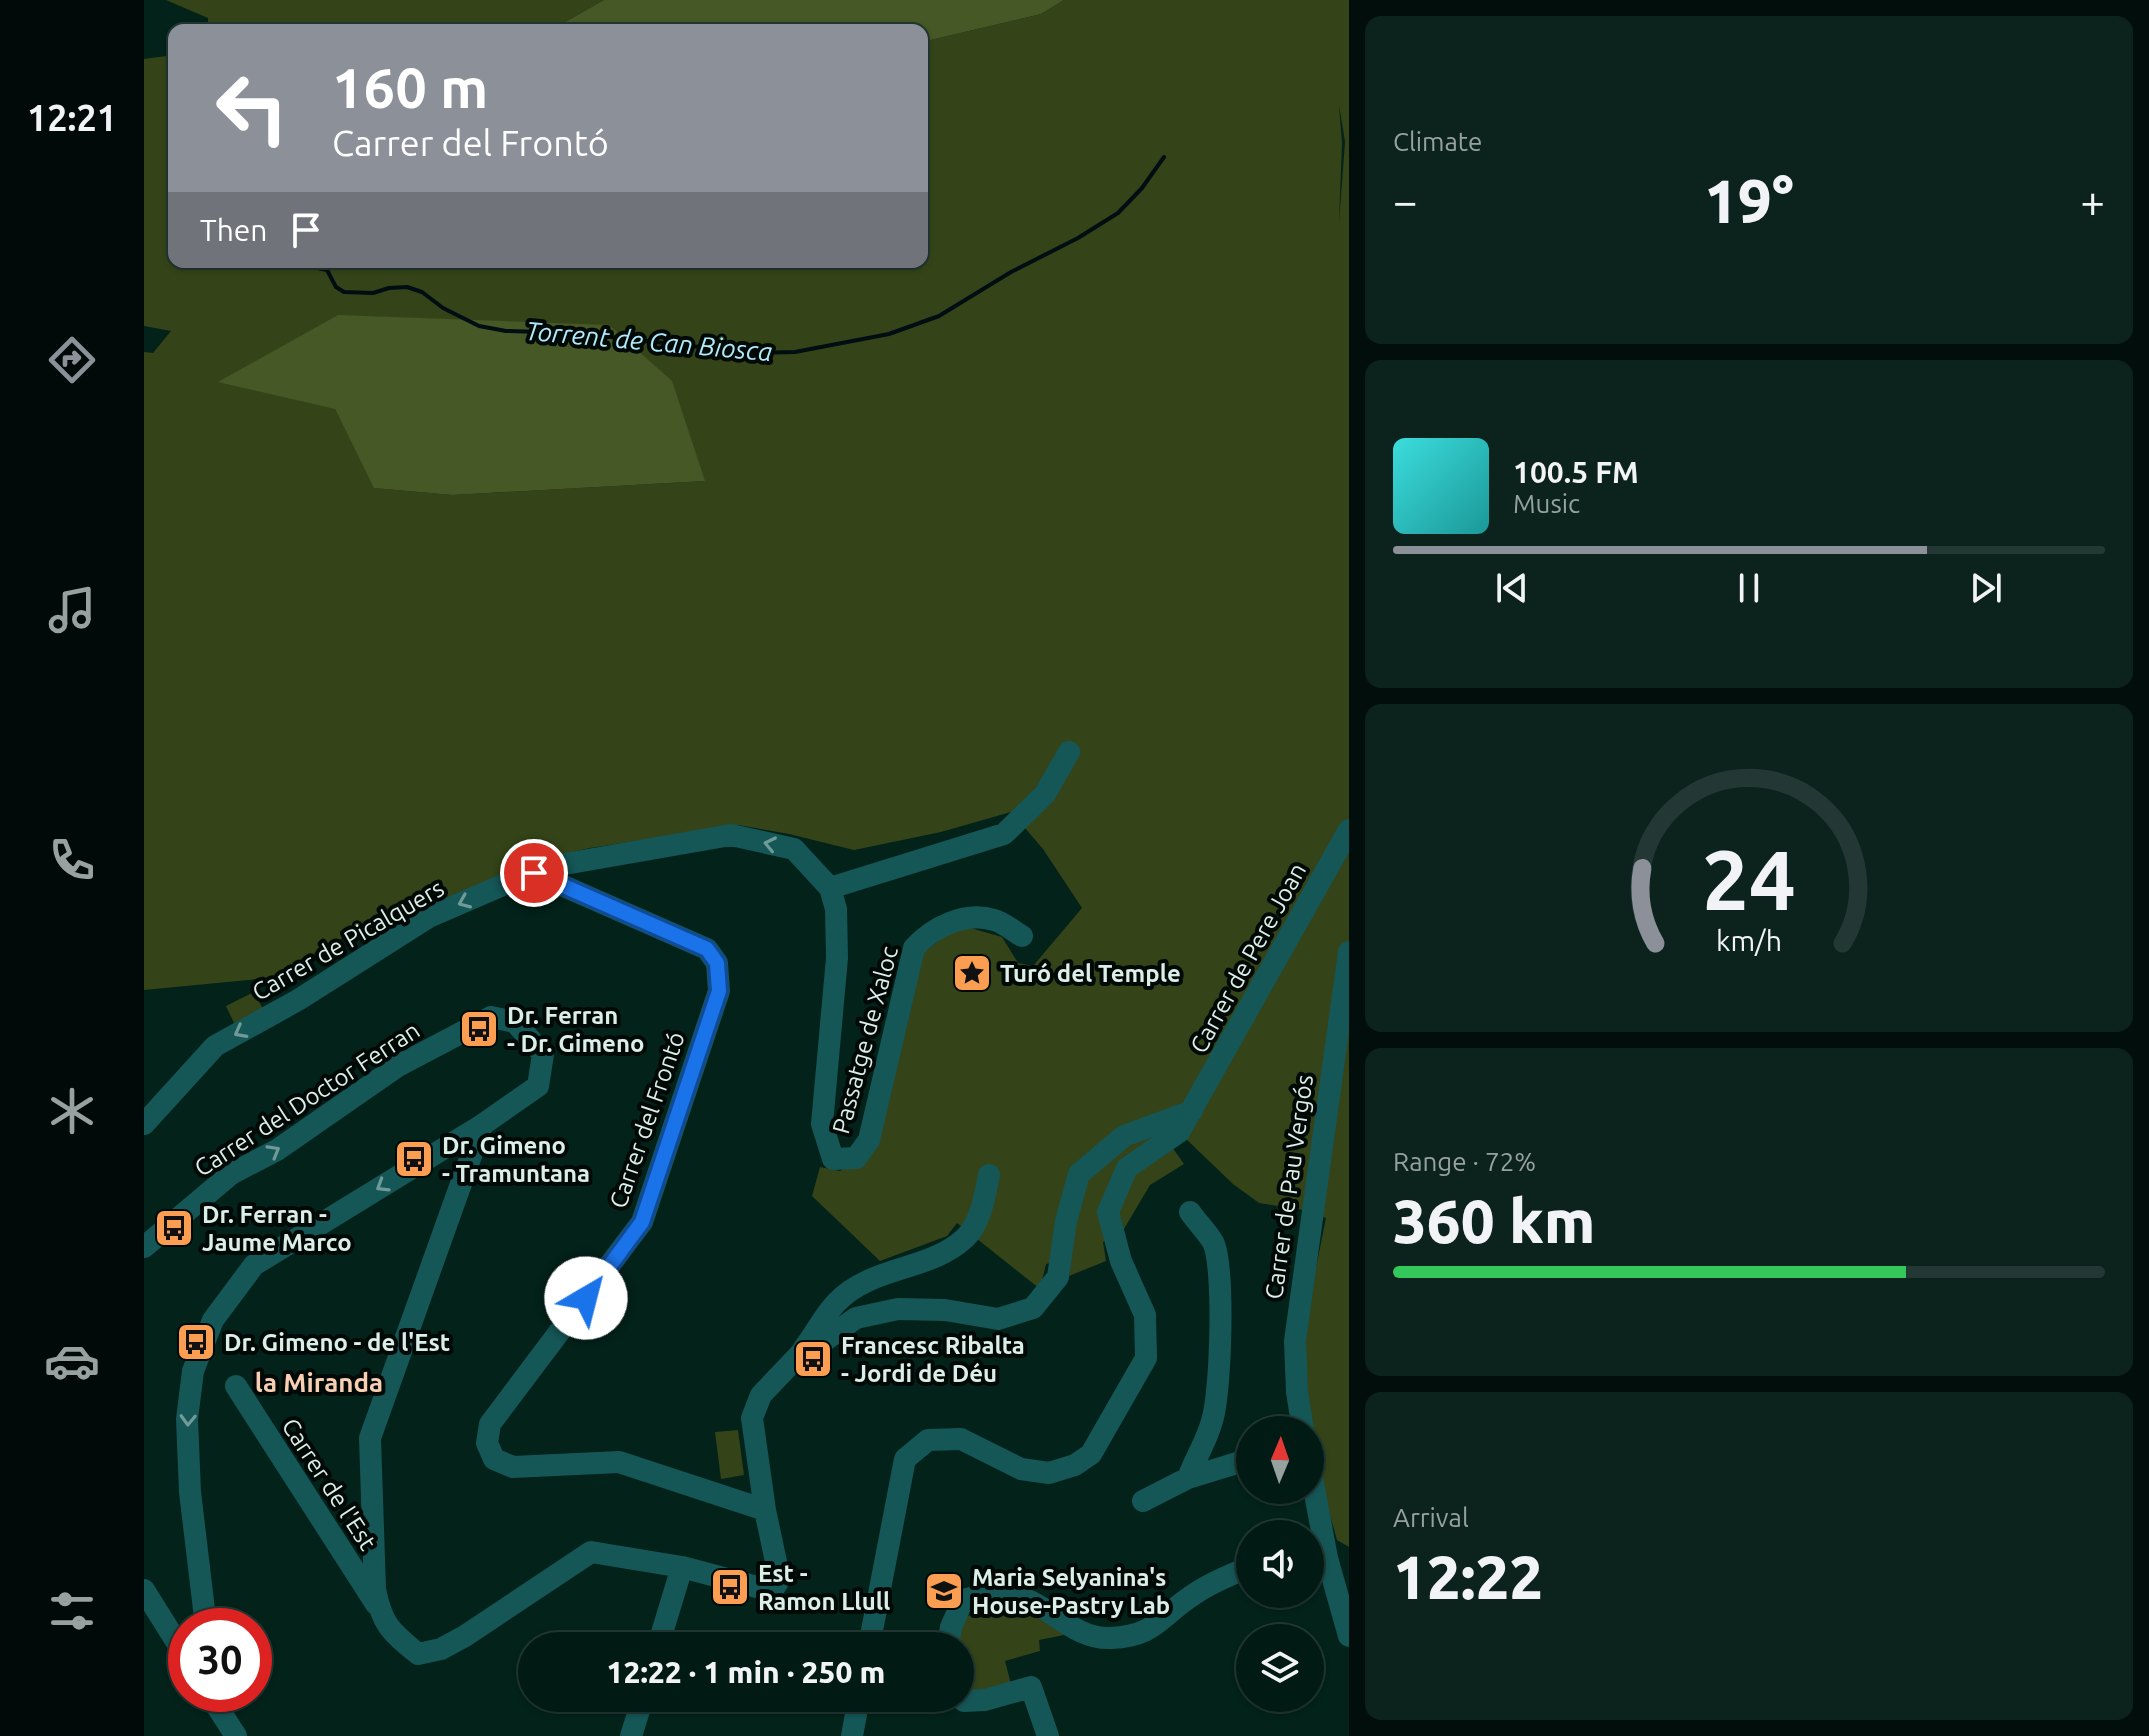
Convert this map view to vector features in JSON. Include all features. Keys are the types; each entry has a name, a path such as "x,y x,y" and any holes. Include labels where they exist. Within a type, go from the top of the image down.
{"street":[{"path":"830,888 1004,834 1045,794 1069,752"},
{"name":"Carrer de Pere Joan","path":"872,1632 905,1459 928,1440 961,1439 1021,1469 1049,1473 1075,1465 1091,1454 1146,1358 1145,1315 1121,1261 1108,1212 1127,1168 1179,1132 1349,830"},
{"name":"Carrer de Picalquers","path":"144,1124 215,1046 298,1000 429,917 534,873 559,865 731,835 794,849 830,888"},
{"name":"Carrer del Frontó","path":"534,873 707,949 717,963 719,991 642,1222 490,1424 487,1443 494,1459 513,1467 619,1462 765,1510"},
{"name":"Passatge de Xaloc","path":"830,888 836,909 837,958 822,1124 833,1159 856,1158 869,1140 914,948 928,933 958,919 993,919 1022,936"},
{"name":"Carrer de Pau Vergós","path":"1301,1416 1295,1341 1349,952"},
{"name":"Carrer del Doctor Ferran","path":"144,1247 231,1174 277,1150 398,1066 491,1017 515,1022 543,1054 538,1086 482,1125"},
{"path":"801,1353 856,1318 898,1309 945,1310 998,1319 1033,1308 1058,1277 1066,1221 1079,1174 1124,1136 1192,1111"},
{"path":"204,1608 190,1492 187,1419 193,1371 213,1320 254,1265 482,1125"},
{"path":"379,1609 375,1589 370,1438 482,1125"},
{"path":"662,1632 682,1567 772,1591 778,1582 778,1571 765,1510 752,1418 761,1395 801,1353 837,1301 874,1277 937,1255 966,1238 981,1211 989,1175"},
{"path":"1188,1478 1212,1421 1217,1387 1220,1305 1220,1274 1213,1243 1190,1212"},
{"name":"Carrer de l'Est","path":"236,1386 391,1632 418,1654 441,1649 465,1636 591,1552 682,1567"},
{"path":"1143,1501 1188,1478 1236,1463"},
{"path":"950,1632 963,1600 985,1593 1024,1598 1075,1630 1108,1639 1144,1634 1190,1597 1236,1572"},
{"path":"1324,1574 1349,1636"},
{"path":"144,1590 168,1628"},
{"path":"974,1701 1031,1687 1048,1736"},
{"path":"215,1712 219,1736"},
{"path":"222,1712 236,1736"},
{"path":"631,1736 639,1712"},
{"path":"852,1736 856,1712"}],"green space":[{"path":"166,0 604,0 562,24 208,24 208,18"},
{"path":"604,0 1064,0 1041,14 928,41 928,24 562,24"},
{"path":"1064,0 1349,0 1349,1547 1337,1540 1324,1494 1324,1416 1308,1416 1303,1332 1326,1218 1303,1210 1259,1203 1233,1184 1186,1139 1172,1147 1184,1164 1150,1185 1121,1234 1103,1242 1106,1261 1069,1276 1071,1258 1046,1264 1040,1289 957,1223 947,1236 880,1261 812,1196 820,1167 840,1171 864,1155 915,959 960,925 1002,937 1018,963 1033,966 1082,908 1043,849 1011,812 941,832 854,850 738,825 590,848 524,863 416,916 344,937 270,978 144,990 144,352 153,353 171,331 144,326 144,59 168,56 168,268 928,268 928,41 1041,14","holes":["1339,105 1345,142 1339,222 1342,143","335,409 704,481 452,495 375,488"]},
{"path":"338,315 609,325 672,381 705,481 452,495 374,488 335,409 218,382"},
{"path":"254,992 263,1009 234,1023 226,1006"},
{"path":"738,1430 744,1475 721,1479 715,1432"},
{"path":"1011,1604 1069,1634 1039,1640 1040,1651 1005,1661 1011,1684 974,1696 974,1632 958,1632 963,1618 985,1609"}],"waterway":[{"name":"Torrent de Can Biosca","path":"318,268 327,270 336,287 344,292 373,293 407,287 422,292 443,308 479,326 506,331 575,333 754,353 795,352 889,334 939,316 1118,213 1142,188 1164,157"}],"place":[{"name":"Turó del Temple","path":"972,973"},
{"name":"Dr. Ferran - Dr. Gimeno","path":"479,1029"},
{"name":"Dr. Gimeno - Tramuntana","path":"414,1159"},
{"name":"Dr. Ferran - Jaume Marco","path":"174,1228"},
{"name":"Dr. Gimeno - de l'Est","path":"196,1342"},
{"name":"Francesc Ribalta - Jordi de Déu","path":"813,1359"},
{"name":"Est - Ramon Llull","path":"730,1587"},
{"name":"Maria Selyanina's House-Pastry Lab","path":"944,1591"}],"district":[{"name":"la Miranda","path":"319,1382"}],"route":[{"path":"534,873 707,949 717,963 719,991 642,1222 586,1298"}]}
